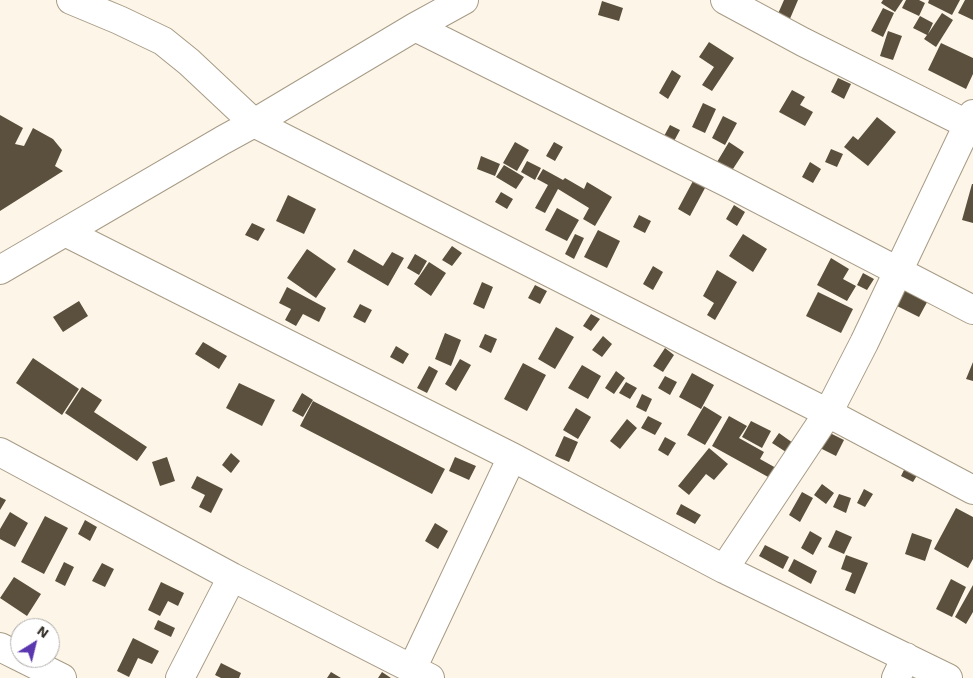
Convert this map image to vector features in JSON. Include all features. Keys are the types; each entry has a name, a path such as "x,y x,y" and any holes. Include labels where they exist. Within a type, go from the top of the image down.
{"street":[{"path":"71,0 120,20 162,41 189,62 254,123 828,413 973,490"},
{"path":"0,270 464,0"},
{"path":"724,569 828,413 971,122 803,42 725,0"},
{"path":"415,27 730,184 973,310"},
{"path":"65,232 512,457 724,569 901,668 948,678"},
{"path":"0,452 232,577 421,673 512,457"},
{"path":"180,678 232,577"},
{"path":"42,668 62,678"}],"building":[{"path":"784,0 798,0 789,21 777,16"},
{"path":"883,0 903,0 895,12 881,3"},
{"path":"906,0 919,0 925,3 919,16 902,8"},
{"path":"929,0 960,0 952,15 928,3"},
{"path":"965,0 973,0 973,20 958,13"},
{"path":"602,1 623,8 619,21 598,15"},
{"path":"883,8 894,13 883,37 871,31"},
{"path":"942,13 953,20 936,47 924,39 927,35 913,28 920,16 933,23 928,34"},
{"path":"888,31 902,36 893,60 880,56"},
{"path":"709,42 734,58 712,91 702,85 714,67 699,57"},
{"path":"941,43 973,58 973,74 966,89 928,70"},
{"path":"672,70 681,76 668,99 659,93"},
{"path":"838,78 851,84 844,99 831,92"},
{"path":"792,90 805,97 800,105 813,112 805,126 779,112"},
{"path":"703,103 716,109 705,133 692,127"},
{"path":"0,115 23,128 15,144 24,146 33,128 53,139 62,150 55,166 63,171 0,211"},
{"path":"723,116 737,123 725,145 712,138"},
{"path":"877,117 896,132 868,166 844,147 853,136 858,140"},
{"path":"670,125 680,130 673,143 663,138"},
{"path":"515,142 529,150 517,171 503,163"},
{"path":"554,142 563,147 555,161 546,156"},
{"path":"729,142 744,152 731,172 717,162"},
{"path":"831,149 843,154 837,167 825,162"},
{"path":"481,156 500,164 495,176 477,169"},
{"path":"527,161 541,168 535,180 521,172"},
{"path":"810,162 821,169 813,183 802,177"},
{"path":"504,165 524,177 516,189 496,177"},
{"path":"543,169 563,180 565,178 584,189 587,182 612,197 595,226 583,219 589,208 558,189 545,213 535,208 548,185 537,179"},
{"path":"693,181 705,188 690,216 678,209"},
{"path":"973,184 973,223 962,220"},
{"path":"501,192 513,199 507,209 495,202"},
{"path":"288,195 316,209 304,234 276,221"},
{"path":"734,205 745,212 737,226 726,219"},
{"path":"557,208 579,220 567,241 545,230"},
{"path":"639,215 651,221 645,233 633,227"},
{"path":"252,223 265,229 258,241 245,235"},
{"path":"598,230 620,241 607,268 584,257"},
{"path":"575,234 584,238 574,259 565,254"},
{"path":"743,234 767,249 753,272 729,256"},
{"path":"452,246 462,253 452,266 442,260"},
{"path":"307,249 336,269 316,298 287,278"},
{"path":"354,249 383,266 392,252 404,258 388,286 347,262"},
{"path":"415,254 427,261 419,275 407,268"},
{"path":"831,258 849,269 843,279 856,286 847,301 817,285"},
{"path":"429,262 446,273 431,296 414,284"},
{"path":"653,266 663,272 653,290 643,284"},
{"path":"717,270 737,282 715,320 707,315 714,303 703,296"},
{"path":"863,273 874,279 867,290 857,285"},
{"path":"908,280 932,293 919,317 895,305"},
{"path":"482,282 493,287 484,309 473,304"},
{"path":"535,285 547,291 540,304 528,298"},
{"path":"287,287 326,308 319,322 303,314 296,326 285,320 291,309 279,303"},
{"path":"818,292 853,309 841,333 806,316"},
{"path":"79,301 88,316 63,332 53,317"},
{"path":"360,304 372,310 365,323 353,317"},
{"path":"591,314 600,319 591,331 583,326"},
{"path":"556,327 574,337 555,369 538,359"},
{"path":"445,333 461,340 451,366 435,359"},
{"path":"485,334 497,339 491,353 479,347"},
{"path":"603,336 612,344 602,357 592,350"},
{"path":"203,342 227,356 219,369 195,354"},
{"path":"396,346 409,354 403,364 390,357"},
{"path":"665,348 674,355 663,372 653,366"},
{"path":"33,358 79,389 62,415 16,383"},
{"path":"460,359 471,365 456,391 445,384"},
{"path":"973,362 973,381 966,379"},
{"path":"523,363 546,375 527,411 504,399"},
{"path":"582,365 601,376 588,399 568,388"},
{"path":"429,366 438,371 427,393 417,388"},
{"path":"616,371 625,378 614,394 605,388"},
{"path":"692,373 714,385 701,409 679,397"},
{"path":"665,376 677,382 670,395 658,388"},
{"path":"626,382 637,388 630,399 619,393"},
{"path":"239,383 275,400 262,426 226,408"},
{"path":"82,387 102,400 94,412 147,447 137,461 65,413"},
{"path":"302,393 313,400 303,417 292,411"},
{"path":"642,394 652,399 646,412 636,407"},
{"path":"313,401 445,469 432,494 300,426"},
{"path":"704,406 722,417 705,445 687,435"},
{"path":"576,408 591,417 578,439 563,430"},
{"path":"648,416 662,423 655,435 641,428"},
{"path":"729,416 747,426 739,438 764,452 760,459 785,473 779,483 712,446"},
{"path":"627,419 637,428 620,449 610,441"},
{"path":"751,421 771,431 762,448 742,437"},
{"path":"828,432 844,440 836,456 820,448"},
{"path":"779,433 793,443 786,452 772,443"},
{"path":"564,436 578,442 569,462 555,456"},
{"path":"665,437 676,443 668,456 658,450"},
{"path":"709,448 728,464 714,480 706,474 689,495 678,486"},
{"path":"231,453 240,461 231,473 222,465"},
{"path":"167,457 175,481 160,486 152,462"},
{"path":"455,457 476,466 469,480 449,471"},
{"path":"908,462 921,469 913,482 901,476"},
{"path":"197,476 223,489 211,513 199,507 205,495 191,488"},
{"path":"822,484 834,493 826,504 814,495"},
{"path":"864,489 873,494 865,507 857,503"},
{"path":"802,492 813,498 800,522 789,515"},
{"path":"839,494 851,498 846,513 833,507"},
{"path":"0,497 6,500 0,510"},
{"path":"681,504 701,515 695,524 676,514"},
{"path":"956,508 973,517 973,559 968,568 934,549"},
{"path":"10,512 28,523 15,547 0,539 0,529"},
{"path":"45,516 68,528 44,574 21,562"},
{"path":"85,520 97,527 90,541 78,534"},
{"path":"435,523 448,531 438,549 425,541"},
{"path":"836,530 852,537 844,554 828,547"},
{"path":"810,531 822,538 813,555 801,548"},
{"path":"912,533 932,540 925,561 905,554"},
{"path":"765,545 789,557 783,569 759,556"},
{"path":"846,555 868,563 855,594 845,590 852,573 841,569"},
{"path":"794,559 817,571 811,584 788,571"},
{"path":"64,562 74,567 65,586 55,581"},
{"path":"102,563 114,569 105,587 92,581"},
{"path":"14,577 41,594 27,616 0,598"},
{"path":"951,579 966,587 952,617 936,609"},
{"path":"161,582 184,593 178,606 168,601 160,616 148,610"},
{"path":"973,585 973,612 966,624 955,617"},
{"path":"158,620 175,628 171,637 154,629"},
{"path":"133,638 159,651 152,664 138,658 129,677 117,671"},
{"path":"221,663 241,673 239,678 221,678 215,675"},
{"path":"331,672 341,678 327,678"},
{"path":"382,672 391,678 378,678"}]}
